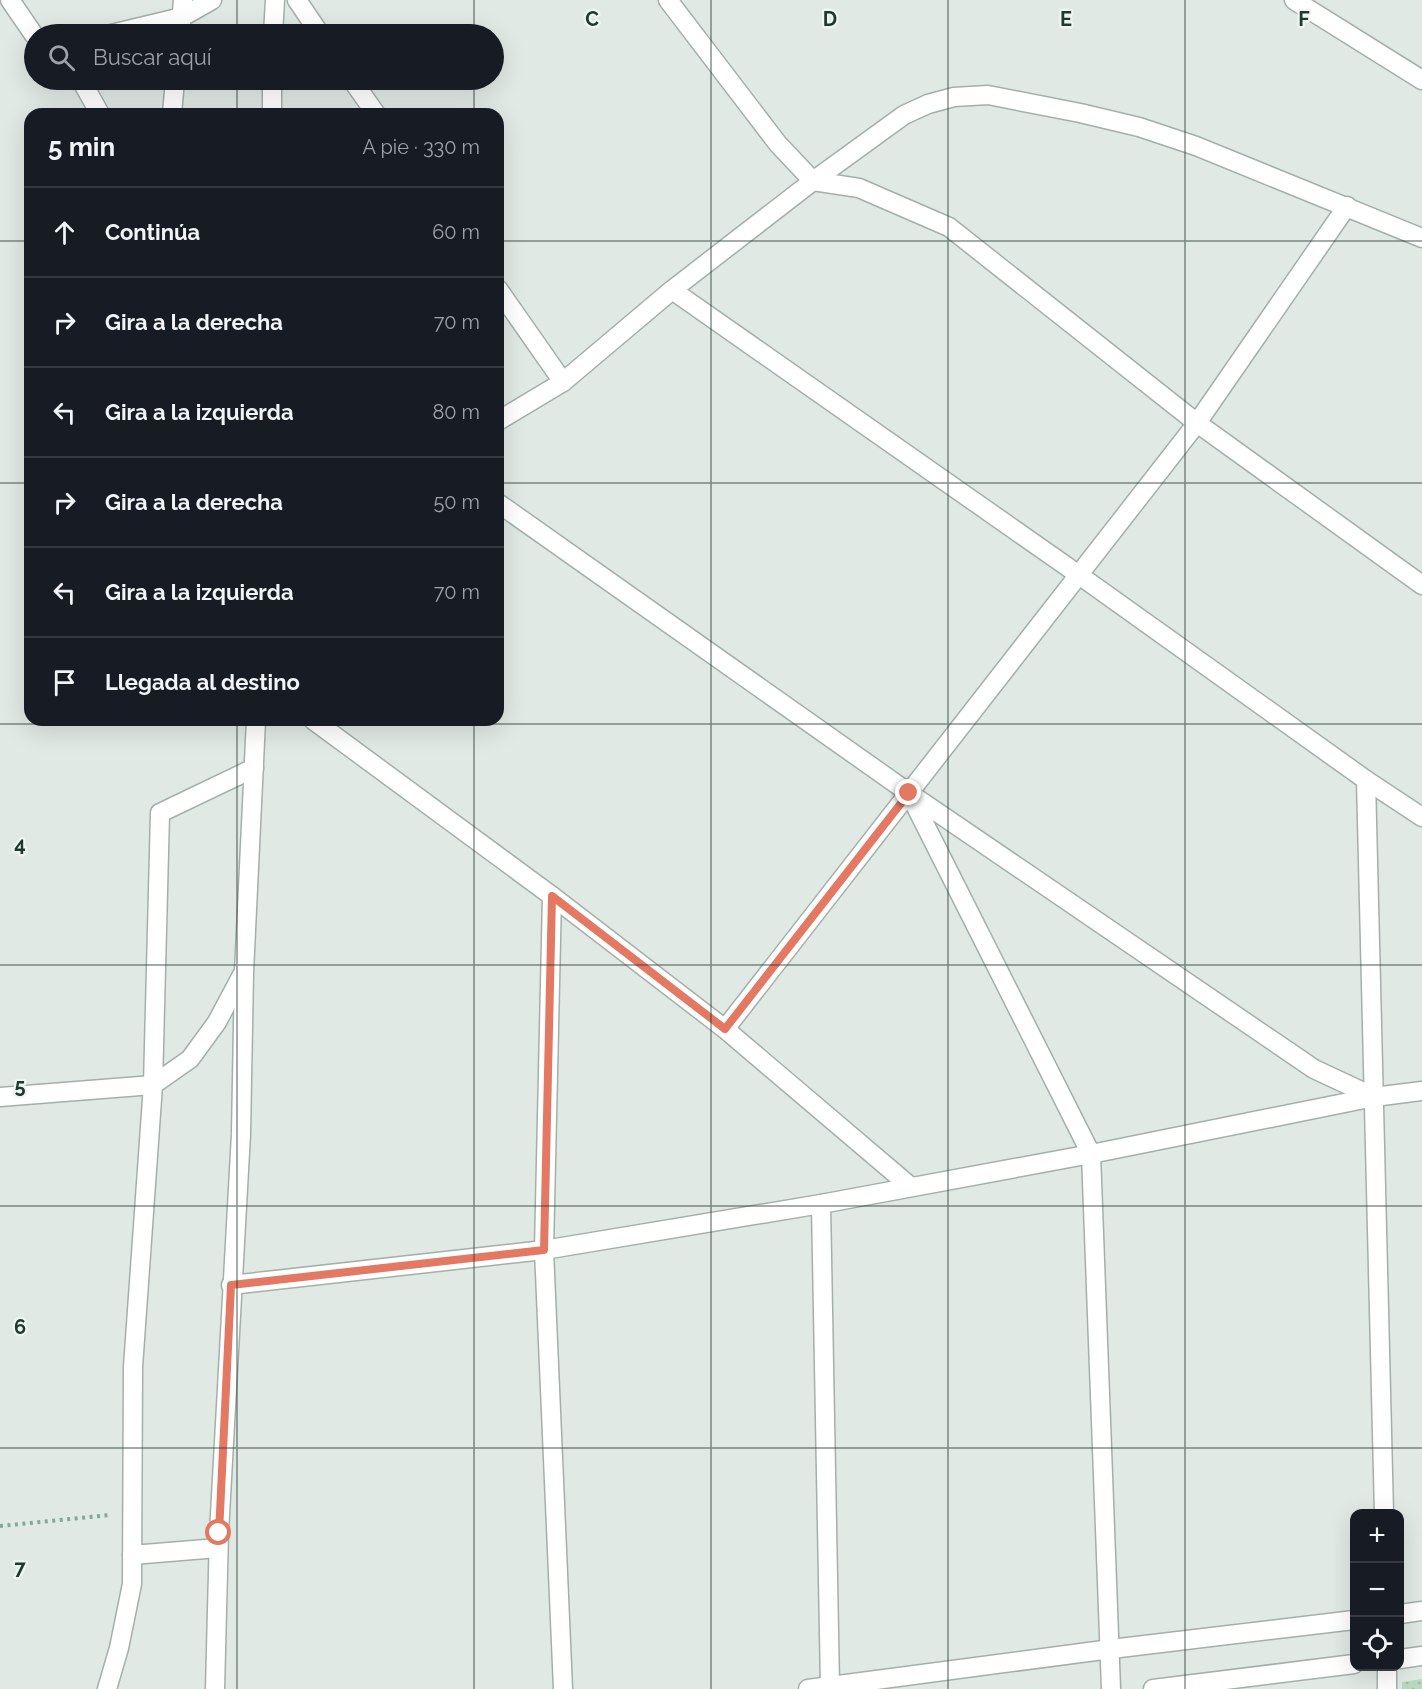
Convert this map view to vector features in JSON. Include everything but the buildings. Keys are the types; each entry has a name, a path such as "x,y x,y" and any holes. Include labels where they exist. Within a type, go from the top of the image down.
{"street":[{"path":"10,0 26,24"},
{"path":"153,24 182,17 212,0"},
{"path":"273,24 274,0"},
{"path":"297,0 313,24"},
{"path":"668,0 778,144 813,181 859,188 950,226 1197,423 1422,585"},
{"path":"1294,0 1422,80"},
{"path":"87,90 97,108"},
{"path":"173,108 175,90"},
{"path":"272,90 272,108"},
{"path":"359,90 372,108"},
{"path":"504,417 563,381 672,290 813,181 904,115 928,104 954,97 988,95 1139,127 1196,146 1422,238"},
{"path":"725,1029 1197,423 1347,206"},
{"path":"672,290 1079,574 1366,780 1422,817"},
{"path":"504,297 563,381"},
{"path":"504,507 909,793 1314,1069 1374,1096"},
{"path":"215,1689 231,1285 241,1134 244,972 256,726"},
{"path":"321,726 552,896 725,1029 911,1187"},
{"path":"107,1689 119,1648 132,1584 133,1367 153,1085 160,813 254,768"},
{"path":"1366,780 1384,1509"},
{"path":"909,793 1091,1154 1111,1689"},
{"path":"552,896 544,1250 563,1689"},
{"path":"0,1097 153,1085 190,1059 217,1022 244,972"},
{"path":"231,1285 544,1250 821,1204 1091,1154 1374,1096 1422,1091"},
{"path":"821,1204 830,1688"},
{"path":"132,1555 219,1548"},
{"path":"1404,1613 1422,1611"},
{"path":"808,1689 830,1688 1111,1648 1350,1620"},
{"path":"1404,1658 1422,1656"},
{"path":"1153,1689 1350,1664"},
{"path":"1387,1671 1387,1689"}],"path":[{"path":"0,1527 132,1513"}],"green space":[{"path":"1422,1679 1422,1689 1402,1689 1402,1682"}],"route":[{"path":"219,1533 231,1285 544,1250 552,896 725,1029 909,793"}]}
